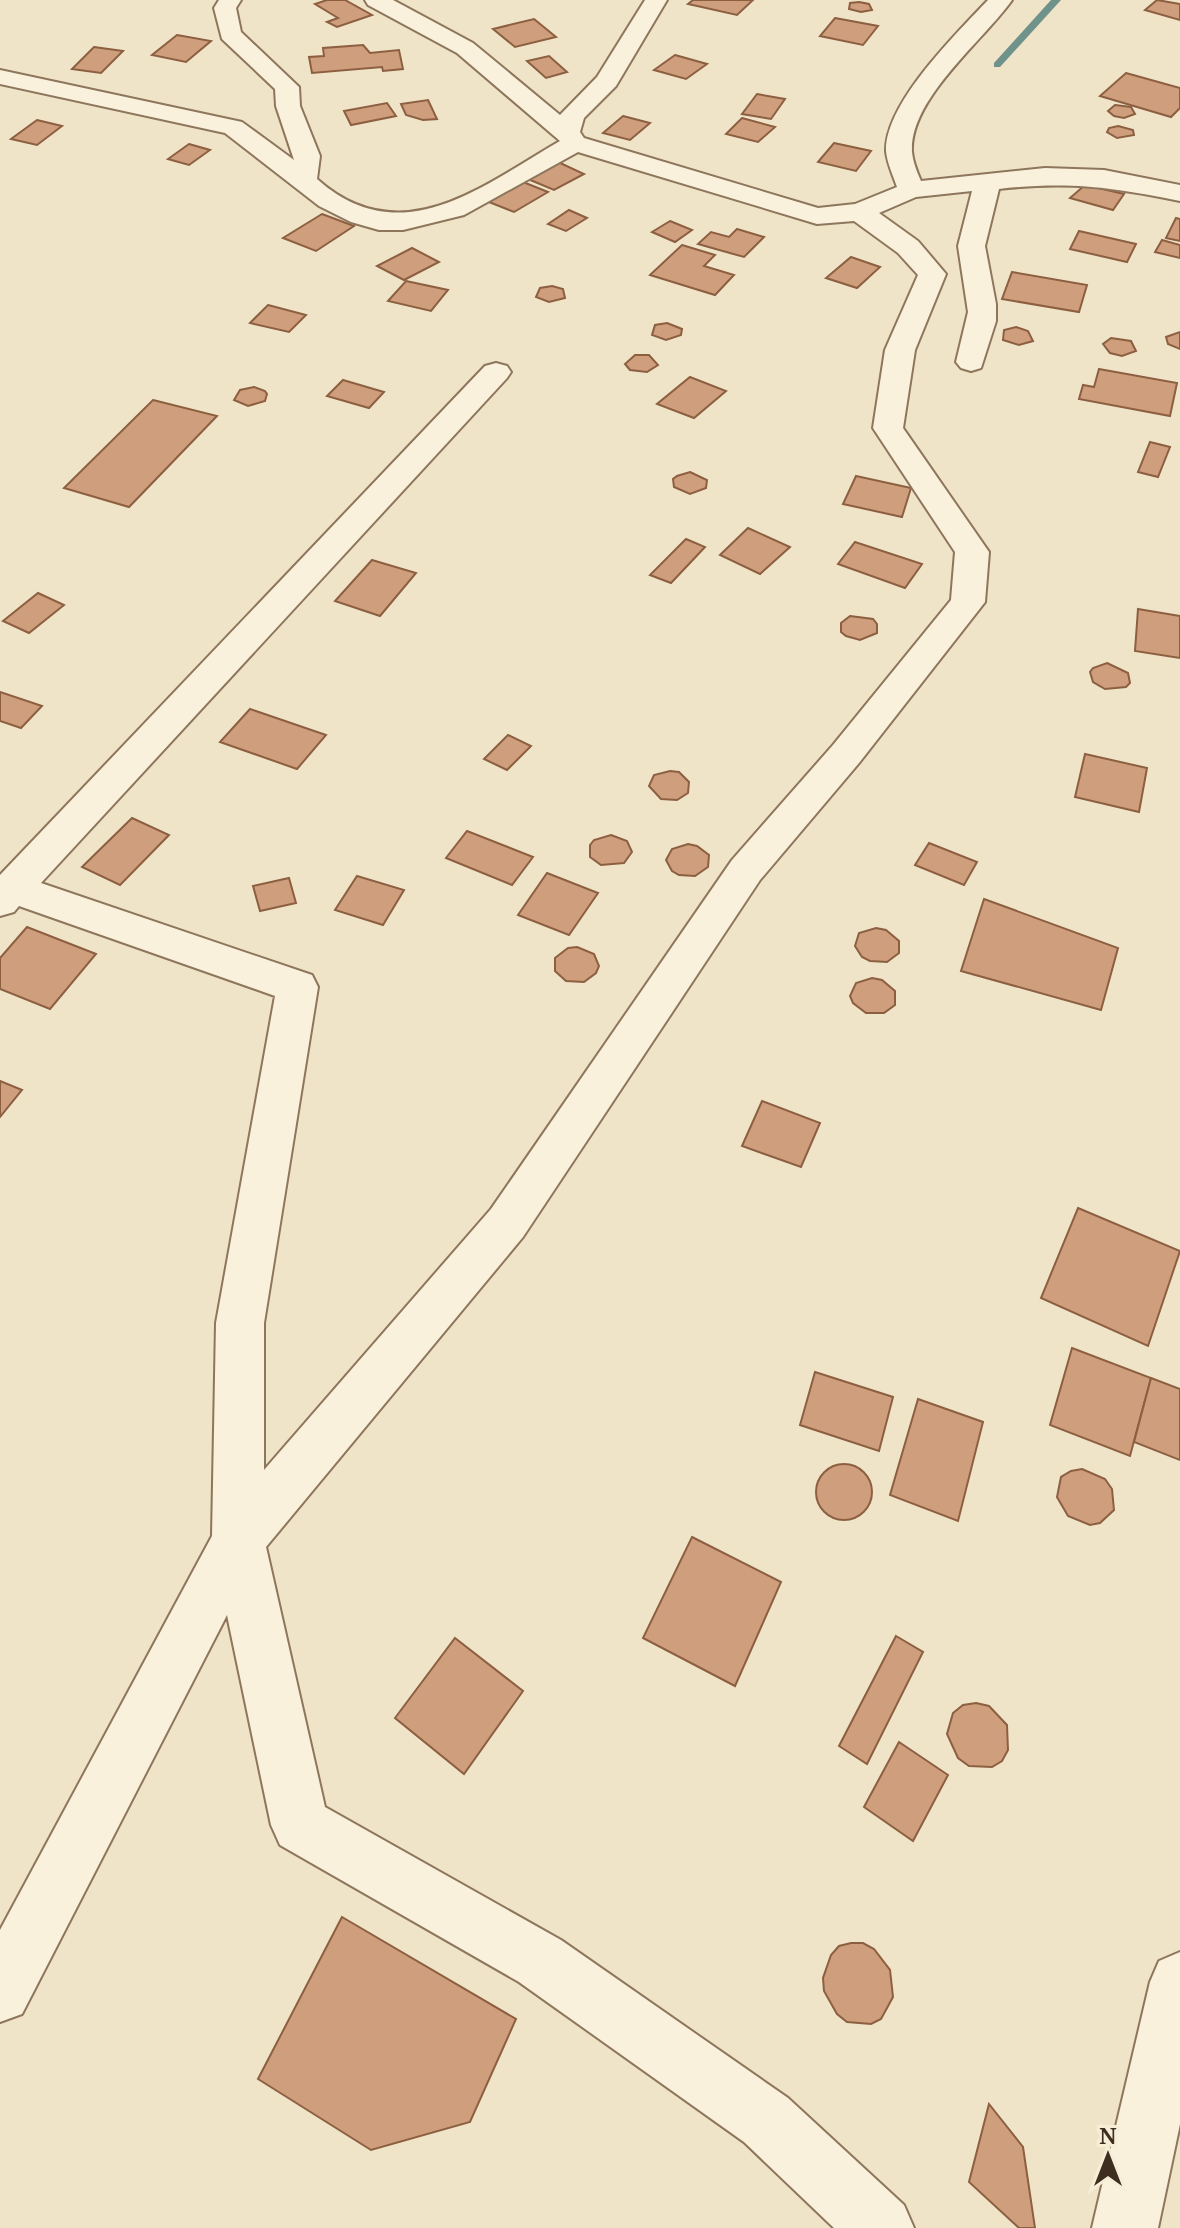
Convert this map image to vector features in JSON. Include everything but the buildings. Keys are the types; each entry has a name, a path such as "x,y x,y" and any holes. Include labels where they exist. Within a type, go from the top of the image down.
{"street":[{"path":"230,0 225,8 230,34 287,87 288,106 307,156 304,181"},
{"path":"376,0 465,48 571,138 817,216 860,212 911,190 1045,176 1104,178 1180,193"},
{"path":"571,138 572,116 607,81 656,0"},
{"path":"911,190 899,150 905,122 937,73 1001,0"},
{"path":"0,77 233,127 304,181 316,194 376,221 415,221 456,208 571,138"},
{"path":"971,362 983,326 982,297 973,263 972,239 986,200 986,184"},
{"path":"0,1992 238,1540 507,1223 746,870 856,742 968,602 972,552 888,428 900,350 932,274 908,247 860,212"},
{"path":"496,372 6,894 297,987 240,1323 238,1540 300,1825 540,1961 766,2120 881,2228"},
{"path":"1125,2228 1180,1982"}],"waterway":[{"path":"997,65 1056,0"}]}
